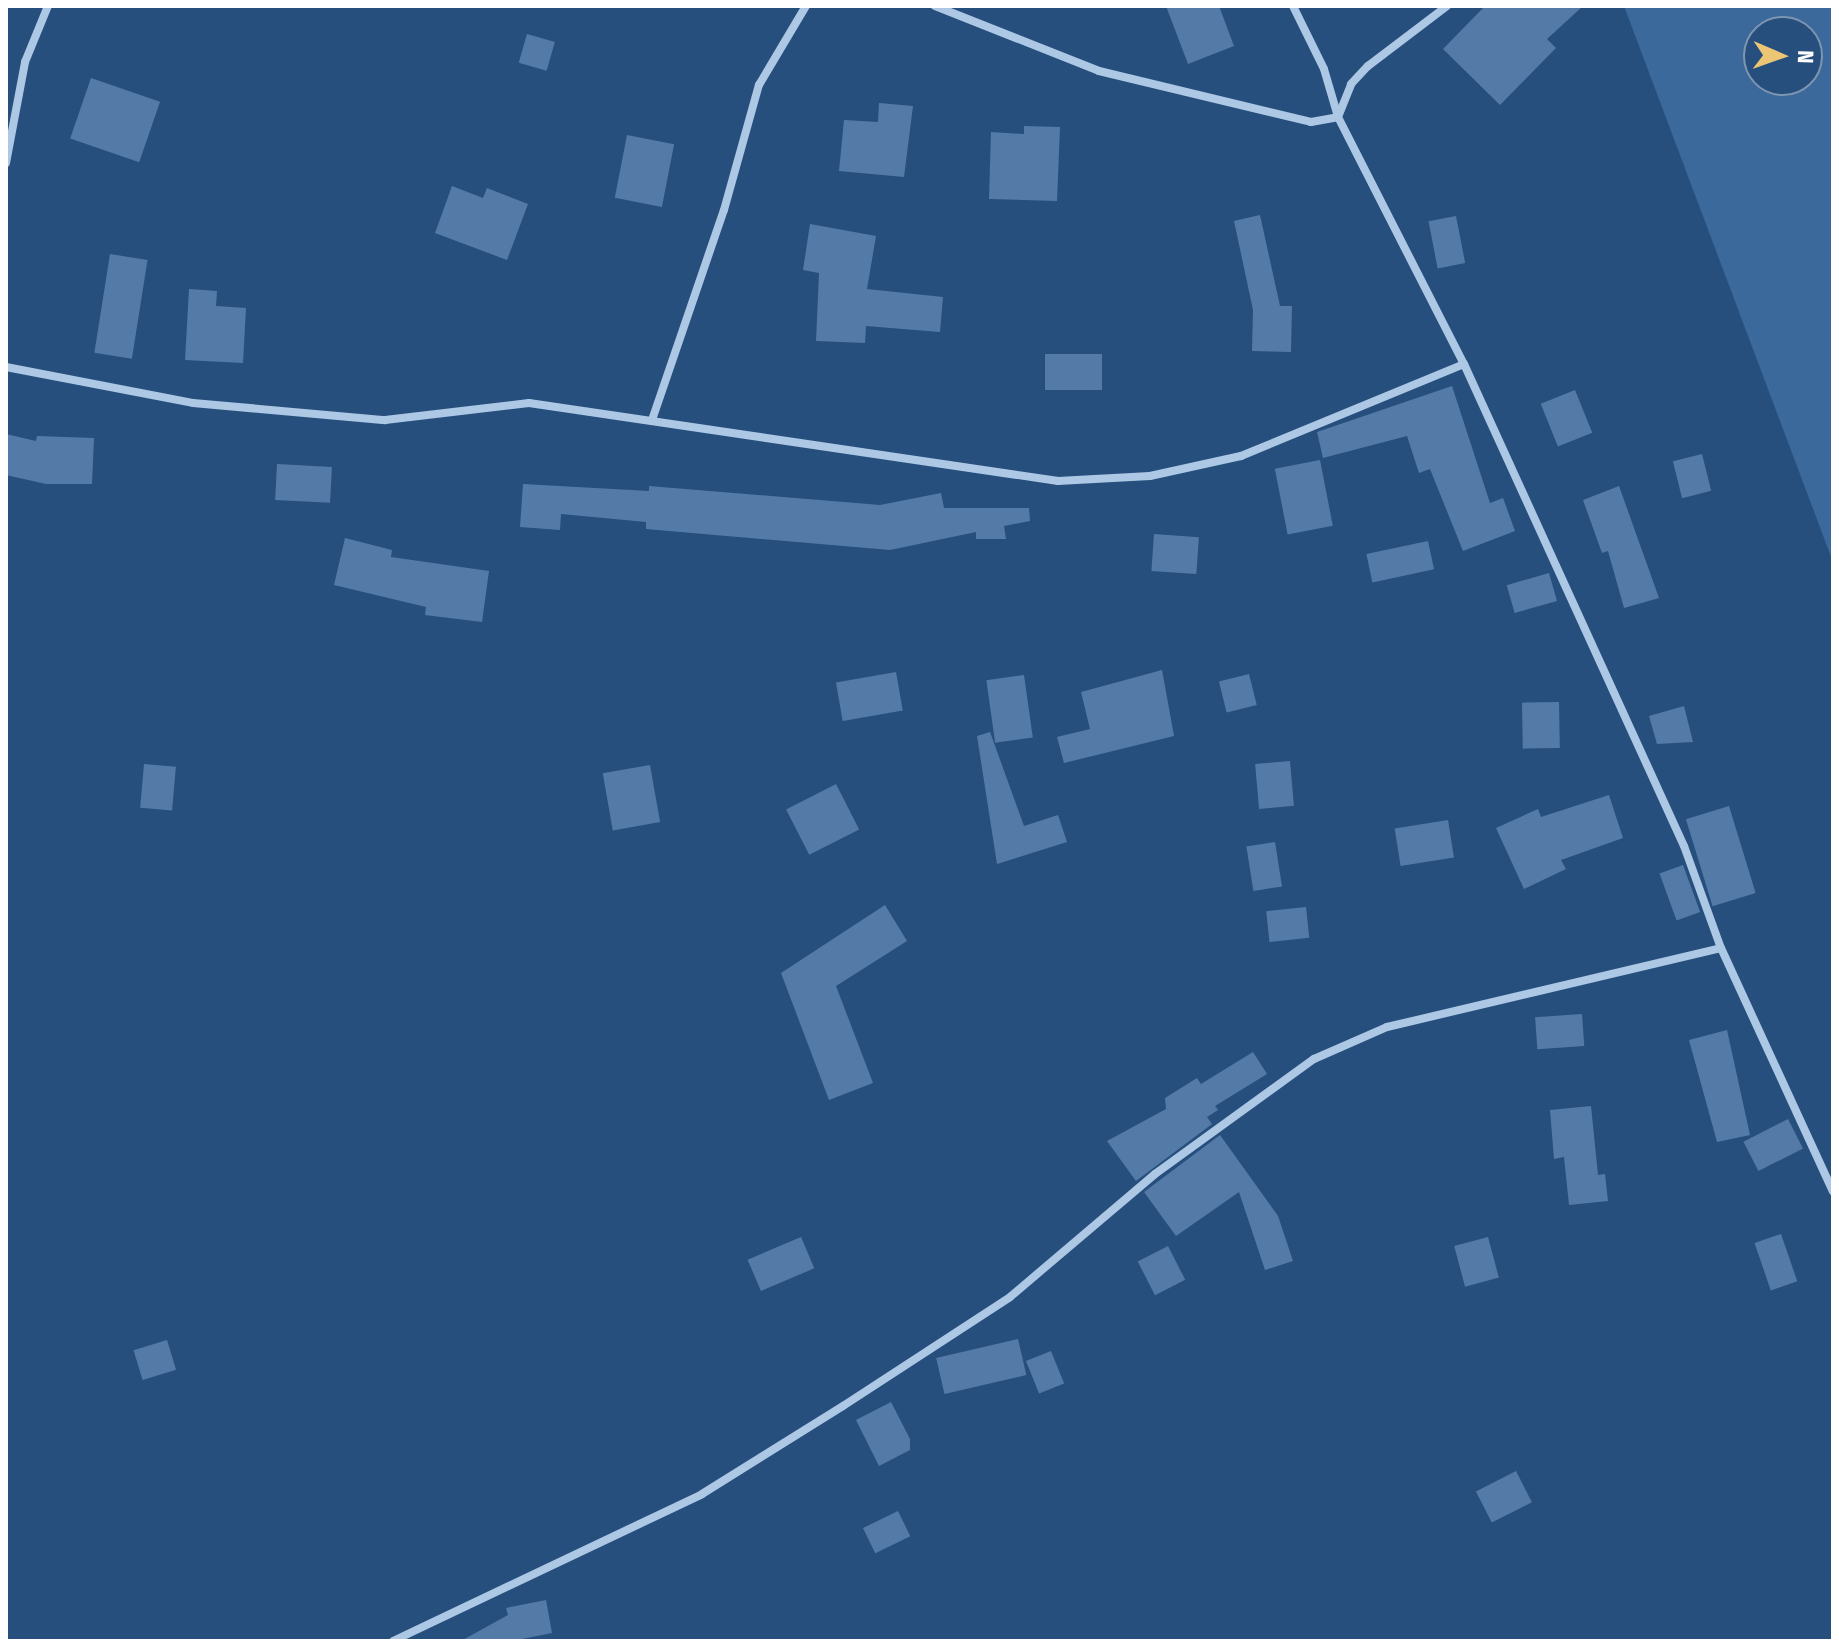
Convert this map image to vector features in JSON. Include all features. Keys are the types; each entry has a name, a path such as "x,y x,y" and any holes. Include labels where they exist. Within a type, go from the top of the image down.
{"street":[{"path":"6,163 25,62 48,6"},
{"path":"652,420 724,210 759,85 806,6"},
{"path":"935,6 1099,71 1286,120 1338,117"},
{"path":"1293,6 1324,69 1338,117 1464,364 1684,846 1721,948 1833,1192"},
{"path":"1338,117 1351,84 1368,66 1447,6"},
{"path":"6,367 193,403 385,420 529,403 1058,481 1150,476 1241,456 1464,364"},
{"path":"393,1641 702,1494 843,1406 1010,1297 1155,1174 1314,1059 1387,1027 1721,948"}],"shaded area":[{"path":"1624,6 1833,6 1833,562"}],"building":[{"path":"1166,6 1219,6 1234,46 1188,64"},
{"path":"1485,6 1583,6 1547,39 1556,48 1500,105 1443,49"},
{"path":"527,34 555,42 547,71 519,63"},
{"path":"91,78 160,102 139,162 70,139"},
{"path":"879,103 913,106 904,177 839,171 844,120 878,122"},
{"path":"1024,126 1060,127 1057,201 989,199 991,132 1024,134"},
{"path":"627,135 674,144 662,207 615,198"},
{"path":"452,186 483,198 487,188 528,204 507,260 435,233"},
{"path":"1260,215 1280,306 1292,306 1291,352 1252,351 1253,310 1234,221"},
{"path":"1456,216 1465,263 1438,268 1429,221"},
{"path":"810,224 876,236 867,289 943,297 940,332 866,326 865,343 816,341 819,273 803,270"},
{"path":"110,254 148,260 132,359 94,353"},
{"path":"189,289 217,291 216,306 246,308 243,363 185,360"},
{"path":"1045,354 1102,354 1102,390 1045,390"},
{"path":"1452,386 1490,503 1503,498 1515,531 1463,551 1430,469 1419,473 1407,436 1323,458 1317,432"},
{"path":"1575,390 1592,433 1558,447 1541,404"},
{"path":"6,434 36,441 37,436 94,438 92,484 46,484 6,475"},
{"path":"1702,454 1711,491 1682,498 1673,461"},
{"path":"1320,460 1333,526 1288,535 1275,469"},
{"path":"277,464 332,467 330,503 275,500"},
{"path":"523,484 649,491 649,486 880,505 941,493 944,508 1029,508 1030,521 1004,526 1006,539 976,539 976,532 890,550 646,529 646,522 561,514 560,530 520,527"},
{"path":"1619,486 1659,598 1624,608 1608,551 1602,553 1583,500"},
{"path":"1154,534 1199,537 1196,574 1151,571"},
{"path":"345,538 392,550 391,557 489,571 482,622 425,615 426,607 334,585"},
{"path":"1428,541 1434,569 1372,582 1366,554"},
{"path":"1549,573 1557,601 1515,613 1507,585"},
{"path":"1162,670 1174,736 1064,763 1057,737 1090,729 1081,692"},
{"path":"896,672 903,710 843,721 836,683"},
{"path":"1249,674 1257,705 1227,713 1219,681"},
{"path":"1024,675 1033,737 995,743 986,680"},
{"path":"1559,702 1560,748 1523,749 1522,703"},
{"path":"1684,706 1693,742 1657,744 1649,716"},
{"path":"990,732 1024,826 1058,815 1067,842 997,864 977,736"},
{"path":"1290,761 1294,806 1259,809 1255,764"},
{"path":"144,764 176,767 172,811 140,808"},
{"path":"650,765 660,822 613,830 603,773"},
{"path":"836,784 859,829 809,855 786,809"},
{"path":"1609,795 1623,838 1561,860 1566,869 1524,889 1496,828 1538,809 1541,817"},
{"path":"1729,806 1756,893 1713,906 1686,819"},
{"path":"1448,820 1454,858 1401,866 1395,828"},
{"path":"1275,842 1282,886 1253,891 1246,847"},
{"path":"1683,865 1700,912 1677,921 1660,874"},
{"path":"885,905 907,941 836,986 873,1083 829,1100 781,973"},
{"path":"1306,907 1309,938 1269,942 1266,911"},
{"path":"1582,1014 1584,1046 1537,1049 1535,1017"},
{"path":"1727,1030 1750,1135 1717,1142 1689,1040"},
{"path":"1253,1052 1267,1074 1215,1106 1218,1110 1207,1117 1212,1124 1136,1181 1107,1141 1166,1109 1165,1098 1197,1078 1201,1084"},
{"path":"1591,1106 1598,1175 1605,1174 1608,1201 1569,1205 1564,1157 1554,1159 1550,1110"},
{"path":"1788,1119 1803,1148 1758,1171 1743,1142"},
{"path":"1220,1135 1278,1216 1293,1261 1265,1270 1239,1192 1176,1236 1144,1192"},
{"path":"1781,1234 1797,1281 1771,1290 1755,1243"},
{"path":"801,1237 814,1268 761,1291 748,1260"},
{"path":"1488,1237 1499,1278 1465,1287 1454,1246"},
{"path":"1168,1246 1185,1280 1155,1295 1138,1261"},
{"path":"1018,1339 1026,1375 944,1394 936,1358"},
{"path":"167,1340 176,1370 143,1380 134,1350"},
{"path":"1051,1351 1064,1383 1039,1394 1026,1361"},
{"path":"891,1402 910,1439 910,1450 879,1466 856,1420"},
{"path":"1516,1471 1532,1502 1492,1523 1476,1491"},
{"path":"898,1511 910,1536 875,1553 863,1528"},
{"path":"546,1600 552,1633 512,1641 461,1641 508,1615 506,1608"}]}
